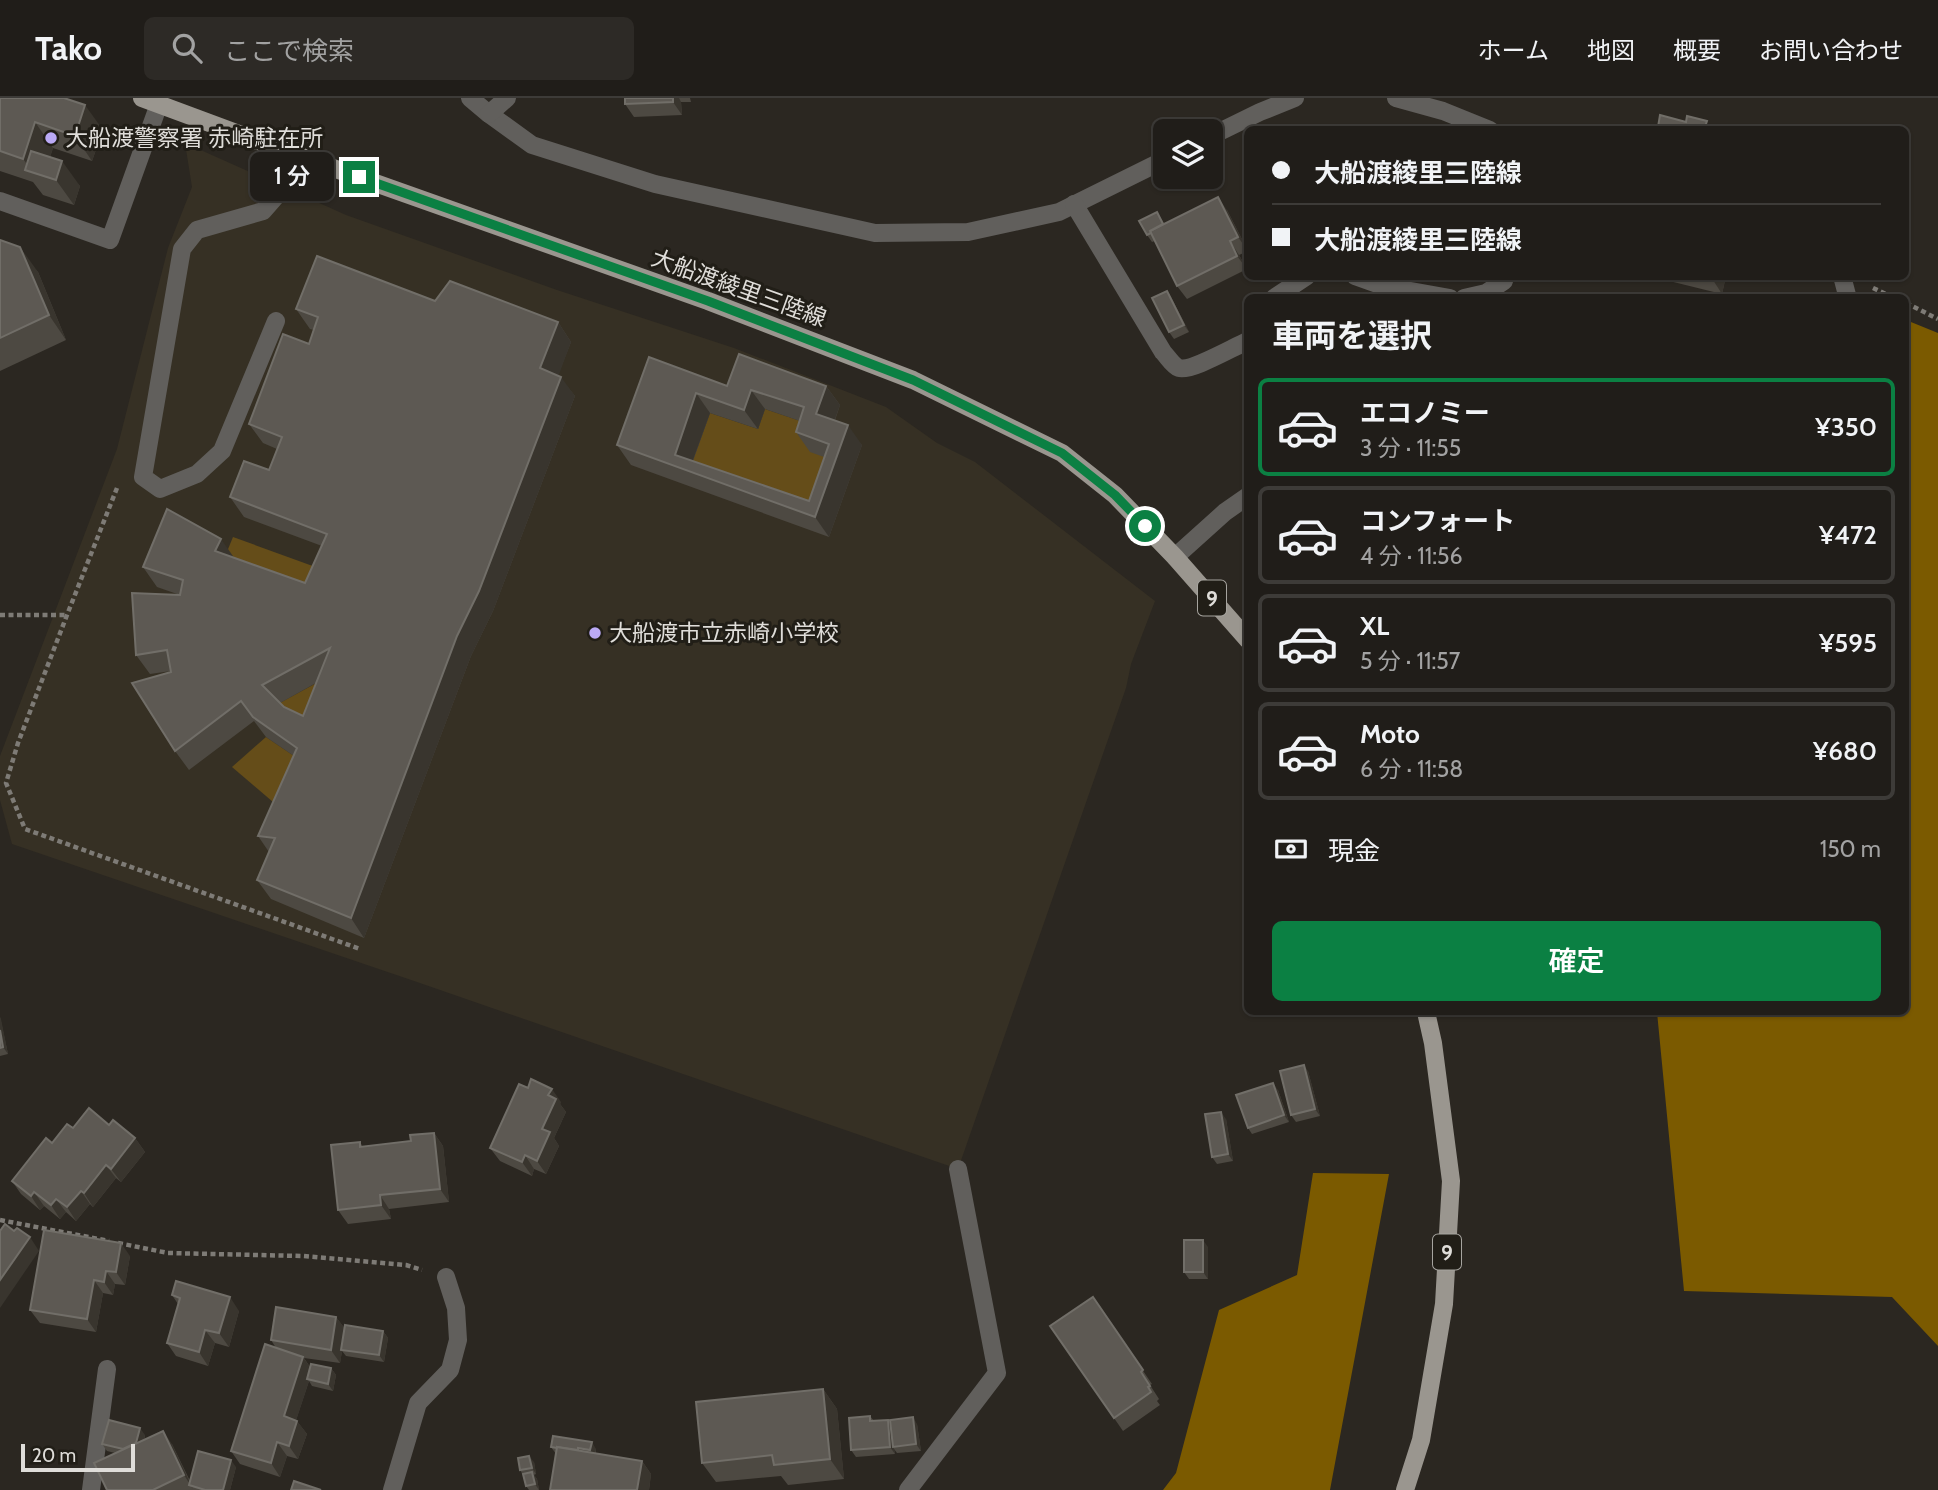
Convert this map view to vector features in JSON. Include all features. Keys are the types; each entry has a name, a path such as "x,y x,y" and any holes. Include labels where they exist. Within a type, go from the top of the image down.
{"main road":[{"name":"大船渡綾里三陸線","path":"150,101 708,301 913,380 1062,453 1115,495 1175,557 1244,635"},
{"name":"9","path":"1405,1490 1421,1440 1444,1304 1451,1181 1433,1043 1427,1015"}],"street":[{"path":"470,98 533,145 655,184 875,233 968,232 1059,212 1153,165"},
{"path":"489,114 507,98"},
{"path":"1223,130 1295,98"},
{"path":"1396,98 1443,111 1480,126"},
{"path":"0,201 110,240 150,101"},
{"path":"276,321 222,451 197,474 160,489 143,477 182,249 197,230 262,211 277,195 285,151"},
{"path":"1074,204 1163,352 1178,368 1183,370 1244,343"},
{"path":"1279,294 1301,280"},
{"path":"1366,280 1382,286 1427,294"},
{"path":"1482,294 1504,280"},
{"path":"1175,557 1244,499"},
{"path":"908,1490 997,1373 958,1169"},
{"path":"392,1490 418,1403 450,1370 458,1340 456,1308 446,1277"},
{"path":"92,1490 107,1369"}],"path":[{"path":"1909,304 1938,319"},
{"path":"118,486 18,743 6,783 25,829 360,949"},
{"path":"0,615 67,615"},
{"path":"0,1220 168,1253 303,1256 405,1265 446,1277"}],"shaded area":[{"name":"大船渡市立赤崎小学校","path":"185,143 346,215 557,290 734,348 886,407 937,443 975,462 1155,601 958,1169 12,844 0,800 0,756 117,449 168,248 192,187"},
{"path":"1909,321 1938,333 1938,1346 1892,1297 1684,1291 1657,1015 1909,1015"},
{"path":"765,409 818,427 843,464 823,521 688,474 710,413 758,429"},
{"path":"233,537 332,573 319,603 226,554"},
{"path":"344,668 317,736 276,705"},
{"path":"266,737 303,762 273,802 232,767"},
{"path":"1313,1173 1389,1174 1330,1490 1163,1490 1176,1473 1219,1310 1297,1275"}],"building":[{"path":"0,98 64,98 85,105 75,136 35,122 23,159 0,151"},
{"path":"625,98 673,98 673,102 625,104"},
{"path":"1660,115 1686,122 1687,116 1707,121 1705,126 1658,126"},
{"path":"31,151 62,161 56,180 25,170"},
{"path":"1218,197 1238,237 1230,241 1237,256 1177,286 1150,231"},
{"path":"1157,212 1163,224 1147,235 1139,221"},
{"path":"0,240 20,247 49,315 0,338"},
{"path":"317,256 435,301 450,281 558,322 540,368 561,377 479,591 457,636 351,918 257,880 275,838 258,836 297,748 253,717 241,701 175,751 132,683 171,672 167,650 136,655 132,593 180,595 183,580 143,567 167,509 221,539 215,551 305,583 327,534 230,497 244,461 269,470 282,437 249,424 283,334 309,344 318,317 296,309","holes":["330,648 303,716 284,707 262,685"]},
{"path":"1167,291 1184,325 1169,332 1152,298"},
{"path":"739,354 826,386 816,414 848,425 815,517 617,445 649,357 727,386","holes":["751,390 804,407 796,432 829,444 809,501 675,455 696,393 744,410"]},
{"path":"1304,1065 1315,1109 1291,1115 1280,1071"},
{"path":"531,1079 552,1089 548,1095 556,1099 542,1129 550,1132 537,1161 525,1155 522,1162 490,1148 519,1084 528,1088"},
{"path":"1273,1083 1284,1115 1248,1128 1236,1095"},
{"path":"89,1108 109,1125 113,1120 135,1138 111,1169 106,1165 84,1193 81,1191 67,1207 56,1199 51,1205 34,1192 31,1196 12,1181 46,1138 52,1143 67,1124 73,1128"},
{"path":"1221,1112 1228,1154 1212,1157 1205,1114"},
{"path":"434,1133 440,1189 380,1195 381,1205 338,1210 331,1145 360,1142 360,1147 411,1141 410,1135"},
{"path":"5,1224 30,1237 0,1280 0,1231"},
{"path":"44,1230 121,1243 116,1272 106,1271 104,1282 94,1280 87,1319 30,1310"},
{"path":"1184,1240 1203,1240 1203,1272 1184,1272"},
{"path":"176,1281 230,1297 219,1333 205,1330 199,1352 167,1343 180,1298 172,1295"},
{"path":"1093,1297 1143,1370 1141,1372 1150,1386 1148,1387 1151,1392 1114,1418 1050,1326"},
{"path":"276,1307 336,1317 331,1350 271,1340"},
{"path":"345,1325 383,1331 379,1355 341,1350"},
{"path":"265,1344 303,1357 284,1416 297,1421 289,1446 277,1442 271,1463 231,1451"},
{"path":"311,1364 331,1368 328,1384 307,1379"},
{"path":"823,1389 830,1459 774,1465 772,1455 702,1463 696,1402"},
{"path":"870,1416 870,1421 888,1420 890,1447 851,1450 849,1418"},
{"path":"913,1417 916,1444 893,1447 890,1420"},
{"path":"109,1420 140,1428 136,1443 123,1449 102,1444"},
{"path":"163,1431 184,1475 153,1490 107,1490 94,1463"},
{"path":"553,1436 592,1442 590,1450 551,1447"},
{"path":"557,1447 642,1461 637,1490 550,1490"},
{"path":"198,1451 231,1460 223,1490 205,1490 189,1485"},
{"path":"529,1456 532,1468 520,1470 518,1458"},
{"path":"532,1472 535,1484 526,1486 523,1474"},
{"path":"294,1481 321,1490 291,1490"}],"place":[{"name":"大船渡警察署 赤崎駐在所","path":"51,138"},
{"name":"大船渡市立赤崎小学校","path":"595,633"}],"route":[{"path":"359,177 708,301 913,380 1062,453 1115,495 1145,526"}]}
